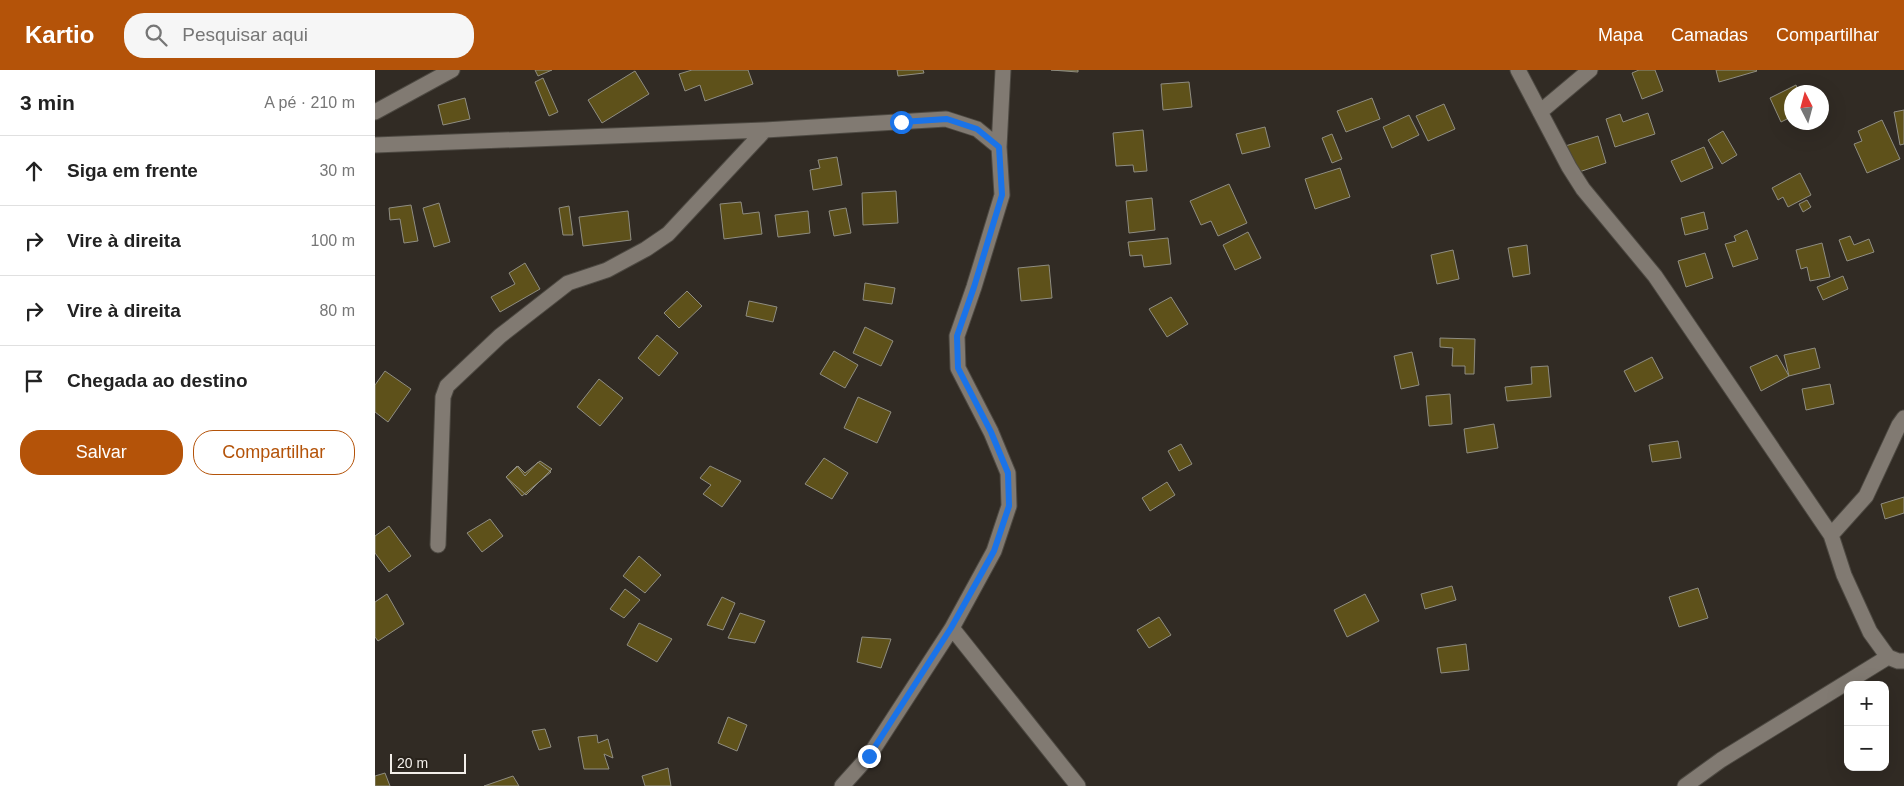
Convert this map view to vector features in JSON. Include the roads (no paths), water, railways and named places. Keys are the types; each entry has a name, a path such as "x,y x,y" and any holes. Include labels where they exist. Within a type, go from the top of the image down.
{"street":[{"path":"375,112 451,70"},
{"path":"842,786 869,756 951,628 994,551 1009,506 1008,473 991,432 958,368 957,336 1002,195 999,147 1003,70"},
{"path":"1518,70 1569,167 1583,189 1655,276 1831,535 1844,575 1870,632 1888,657 1898,662 1904,661"},
{"path":"1540,112 1590,70"},
{"path":"375,145 765,130 947,119 977,129 999,147"},
{"path":"438,545 443,397 447,386 500,336 568,283 607,270 646,249 668,234 765,130"},
{"path":"1831,535 1865,496 1899,424 1904,418"},
{"path":"951,628 1078,786"},
{"path":"1685,786 1721,760 1888,657"}]}
